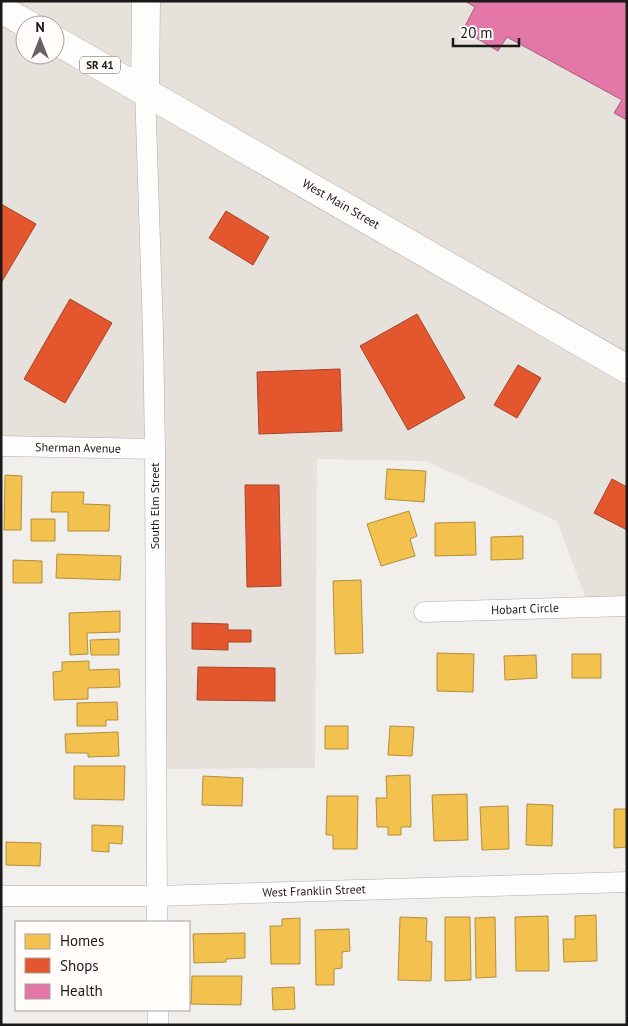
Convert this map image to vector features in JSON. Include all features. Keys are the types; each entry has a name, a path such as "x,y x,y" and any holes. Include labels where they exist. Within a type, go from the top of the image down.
{"main road":[{"path":"144,90 146,1"},
{"path":"1,9 15,17"},
{"name":"West Main Street","path":"65,46 627,369"}],"street":[{"name":"South Elm Street","path":"144,90 154,449 157,921"},
{"name":"Sherman Avenue","path":"1,446 154,449"},
{"name":"Hobart Circle","path":"424,612 627,606"},
{"name":"West Franklin Street","path":"1,896 157,896 627,882"},
{"path":"158,1011 158,1025"}],"shaded area":[{"path":"1,1 627,1 627,606 589,607 557,521 426,461 317,459 315,768 157,769 154,450 1,446"}],"building: Homes":[{"path":"387,469 426,471 424,502 385,499"},
{"path":"5,475 22,476 21,530 4,530"},
{"path":"52,492 84,492 83,504 110,505 109,531 68,531 68,512 51,512"},
{"path":"409,511 417,536 410,539 415,556 381,566 367,524"},
{"path":"31,519 55,519 55,541 31,541"},
{"path":"475,522 476,555 435,556 435,523"},
{"path":"523,536 523,559 491,560 491,537"},
{"path":"57,554 121,556 120,580 56,578"},
{"path":"13,560 42,561 42,583 13,583"},
{"path":"361,580 363,653 335,654 333,581"},
{"path":"120,611 120,632 87,633 88,654 70,655 69,613"},
{"path":"119,639 119,655 91,655 90,640"},
{"path":"437,653 474,654 473,692 437,691"},
{"path":"572,654 601,654 601,678 572,678"},
{"path":"536,655 537,678 505,680 504,656"},
{"path":"89,661 89,670 119,669 120,687 88,688 88,699 54,700 53,672 62,671 62,662"},
{"path":"117,702 118,720 106,720 106,726 77,726 77,703"},
{"path":"325,726 348,726 348,749 325,749"},
{"path":"390,726 414,727 412,756 388,755"},
{"path":"118,732 119,756 88,757 88,753 66,753 65,734"},
{"path":"74,766 125,766 124,800 74,799"},
{"path":"410,775 411,827 401,827 401,835 388,835 388,827 377,827 376,798 387,798 386,776"},
{"path":"203,776 243,778 242,806 202,805"},
{"path":"467,794 468,840 434,841 432,795"},
{"path":"327,796 358,796 357,849 333,849 333,835 326,835"},
{"path":"527,804 553,805 552,846 526,845"},
{"path":"508,806 509,849 482,850 480,807"},
{"path":"614,809 627,809 627,847 614,848"},
{"path":"92,825 123,826 122,844 109,843 109,852 92,851"},
{"path":"6,842 41,843 40,866 6,865"},
{"path":"596,915 597,961 564,962 563,939 575,939 575,916"},
{"path":"548,916 549,971 516,971 515,917"},
{"path":"400,917 427,918 426,941 432,942 431,981 398,980"},
{"path":"445,917 470,917 471,980 445,981"},
{"path":"495,917 496,977 476,978 475,918"},
{"path":"300,918 300,964 271,964 270,926 282,926 282,919"},
{"path":"349,929 350,951 342,952 342,968 334,969 334,985 316,985 315,930"},
{"path":"245,933 245,958 226,959 226,962 194,963 193,934"},
{"path":"192,976 242,976 241,1005 191,1004"},
{"path":"294,987 295,1009 273,1010 272,988"}],"building: Shops":[{"path":"1,204 36,224 1,283"},
{"path":"226,211 269,237 253,265 209,238"},
{"path":"70,299 112,323 65,403 24,379"},
{"path":"417,314 465,398 408,430 360,346"},
{"path":"518,365 541,378 517,418 494,405"},
{"path":"340,369 342,431 259,434 257,372"},
{"path":"612,479 627,487 627,530 594,513"},
{"path":"245,485 279,485 281,586 247,587"},
{"path":"192,623 228,624 228,630 251,630 251,642 228,642 228,650 192,649"},
{"path":"198,667 275,668 275,701 197,700"}],"building: Health":[{"path":"465,1 627,1 627,120 614,113 622,100 507,37 498,51 463,30 475,7"}]}
